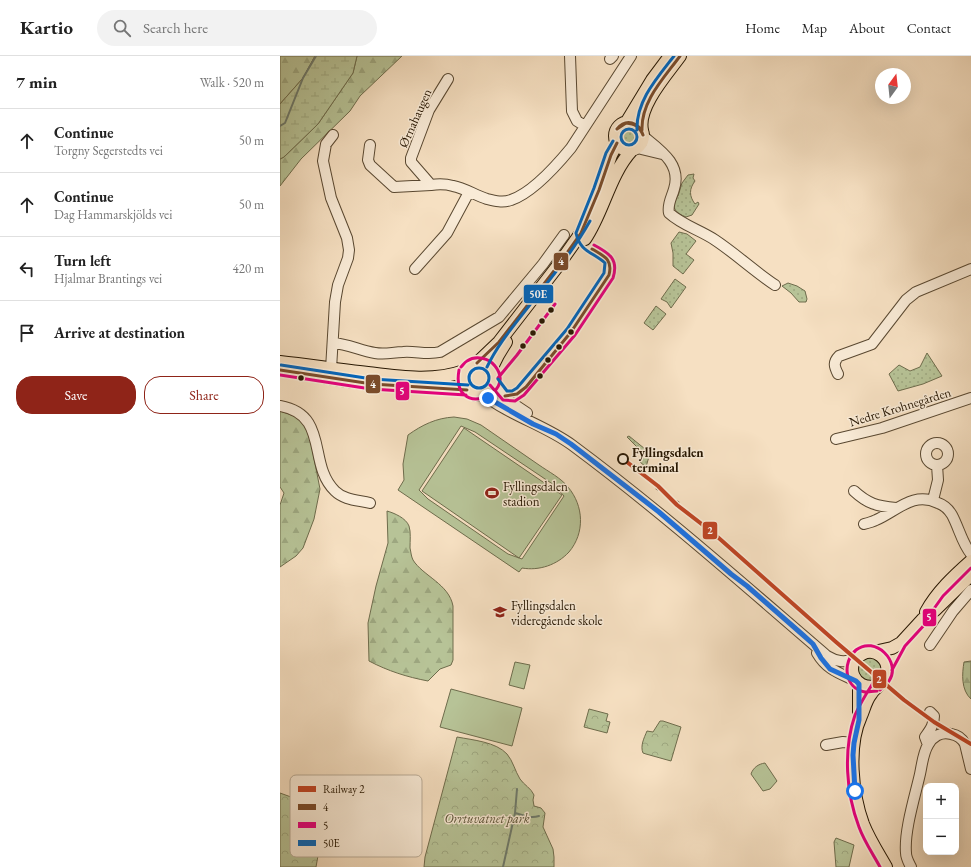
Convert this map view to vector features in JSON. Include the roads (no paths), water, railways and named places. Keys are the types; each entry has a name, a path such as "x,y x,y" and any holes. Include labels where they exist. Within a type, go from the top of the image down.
{"main road":[{"path":"635,149 623,149 617,143 615,136 617,129 626,123 671,58"},
{"path":"491,369 505,344 535,307 590,233 602,209 618,170 635,149 642,143 643,133 641,121 645,109 662,79 671,58"},
{"path":"626,123 635,124 643,133"},
{"path":"477,363 503,336 558,267 581,233 617,143"},
{"path":"280,362 331,369 433,378 453,375 464,371 469,365 477,363 486,365 491,369 494,375 494,382 490,390 483,394 475,394 467,390 448,388 369,384 280,370"},
{"path":"464,371 463,381 467,390"},
{"path":"923,619 929,606 939,593 971,561"},
{"path":"886,867 870,838 859,810 853,769 854,741 859,720 870,694 885,679 888,668 901,643 923,619 935,610 971,575"},
{"path":"877,686 866,687 858,682 852,673 855,660 864,653 892,648 901,643"},
{"path":"874,652 884,658 888,668"},
{"path":"858,682 859,720"}],"street":[{"path":"570,56 572,111 578,121 585,126"},
{"path":"370,145 368,160 370,165 394,187 431,185 454,186 496,201 503,202 517,197 544,177 560,162 631,56"},
{"name":"Ørnahaugen","path":"431,185 411,162 411,158 429,110 448,79"},
{"path":"643,133 672,164 676,171 676,178 669,204 669,213 676,219 716,240 761,276 775,285"},
{"path":"331,369 336,296 338,285 348,258 347,238 331,198 323,161 326,144 333,135"},
{"path":"635,149 664,155"},
{"path":"415,269 447,233 469,192"},
{"path":"333,343 384,354 404,352 425,354 440,352 499,317 543,264 564,235"},
{"path":"838,374 834,367 835,360 839,356 872,344 906,300 916,292 971,269"},
{"path":"494,382 509,401 521,410 568,437 638,490 739,575 747,586"},
{"path":"483,394 533,424 556,434 571,444 653,508 747,586 827,656 835,661 842,662 855,660"},
{"name":"Nedre Krohnegården","path":"836,439 882,428 971,398"},
{"path":"280,406 296,410 303,416 312,428 322,467 329,483 335,491 349,498 370,503"},
{"path":"933,500 938,480 937,465"},
{"path":"854,491 871,503 880,507 896,508"},
{"path":"864,524 877,520 896,508 914,500 933,500 942,504 952,514 963,542 971,554"},
{"path":"930,645 945,622 971,590"},
{"path":"813,644 821,658 830,669 858,682"},
{"path":"928,745 925,737 932,727 934,720 934,716 930,712"},
{"path":"911,867 907,857 906,840 922,764 928,745 934,738 942,733 950,733 957,736 965,744 971,769"},
{"path":"826,745 854,741"}],"waterway":[{"path":"280,126 285,123 303,78 316,56"},
{"path":"503,867 515,813 517,789"},
{"path":"515,813 530,817 539,816"}],"tram line":[{"path":"656,489 679,502"}],"rail line":[{"name":"2","path":"623,459 658,486 677,505 712,532 904,700 934,722 971,744"}],"place":[{"name":"Fyllingsdalen terminal","path":"623,459"},
{"name":"Fyllingsdalen stadion","path":"492,493"},
{"name":"Fyllingsdalen videregående skole","path":"500,612"}],"park label":[{"name":"Orrtuvatnet park","path":"487,818"}]}
